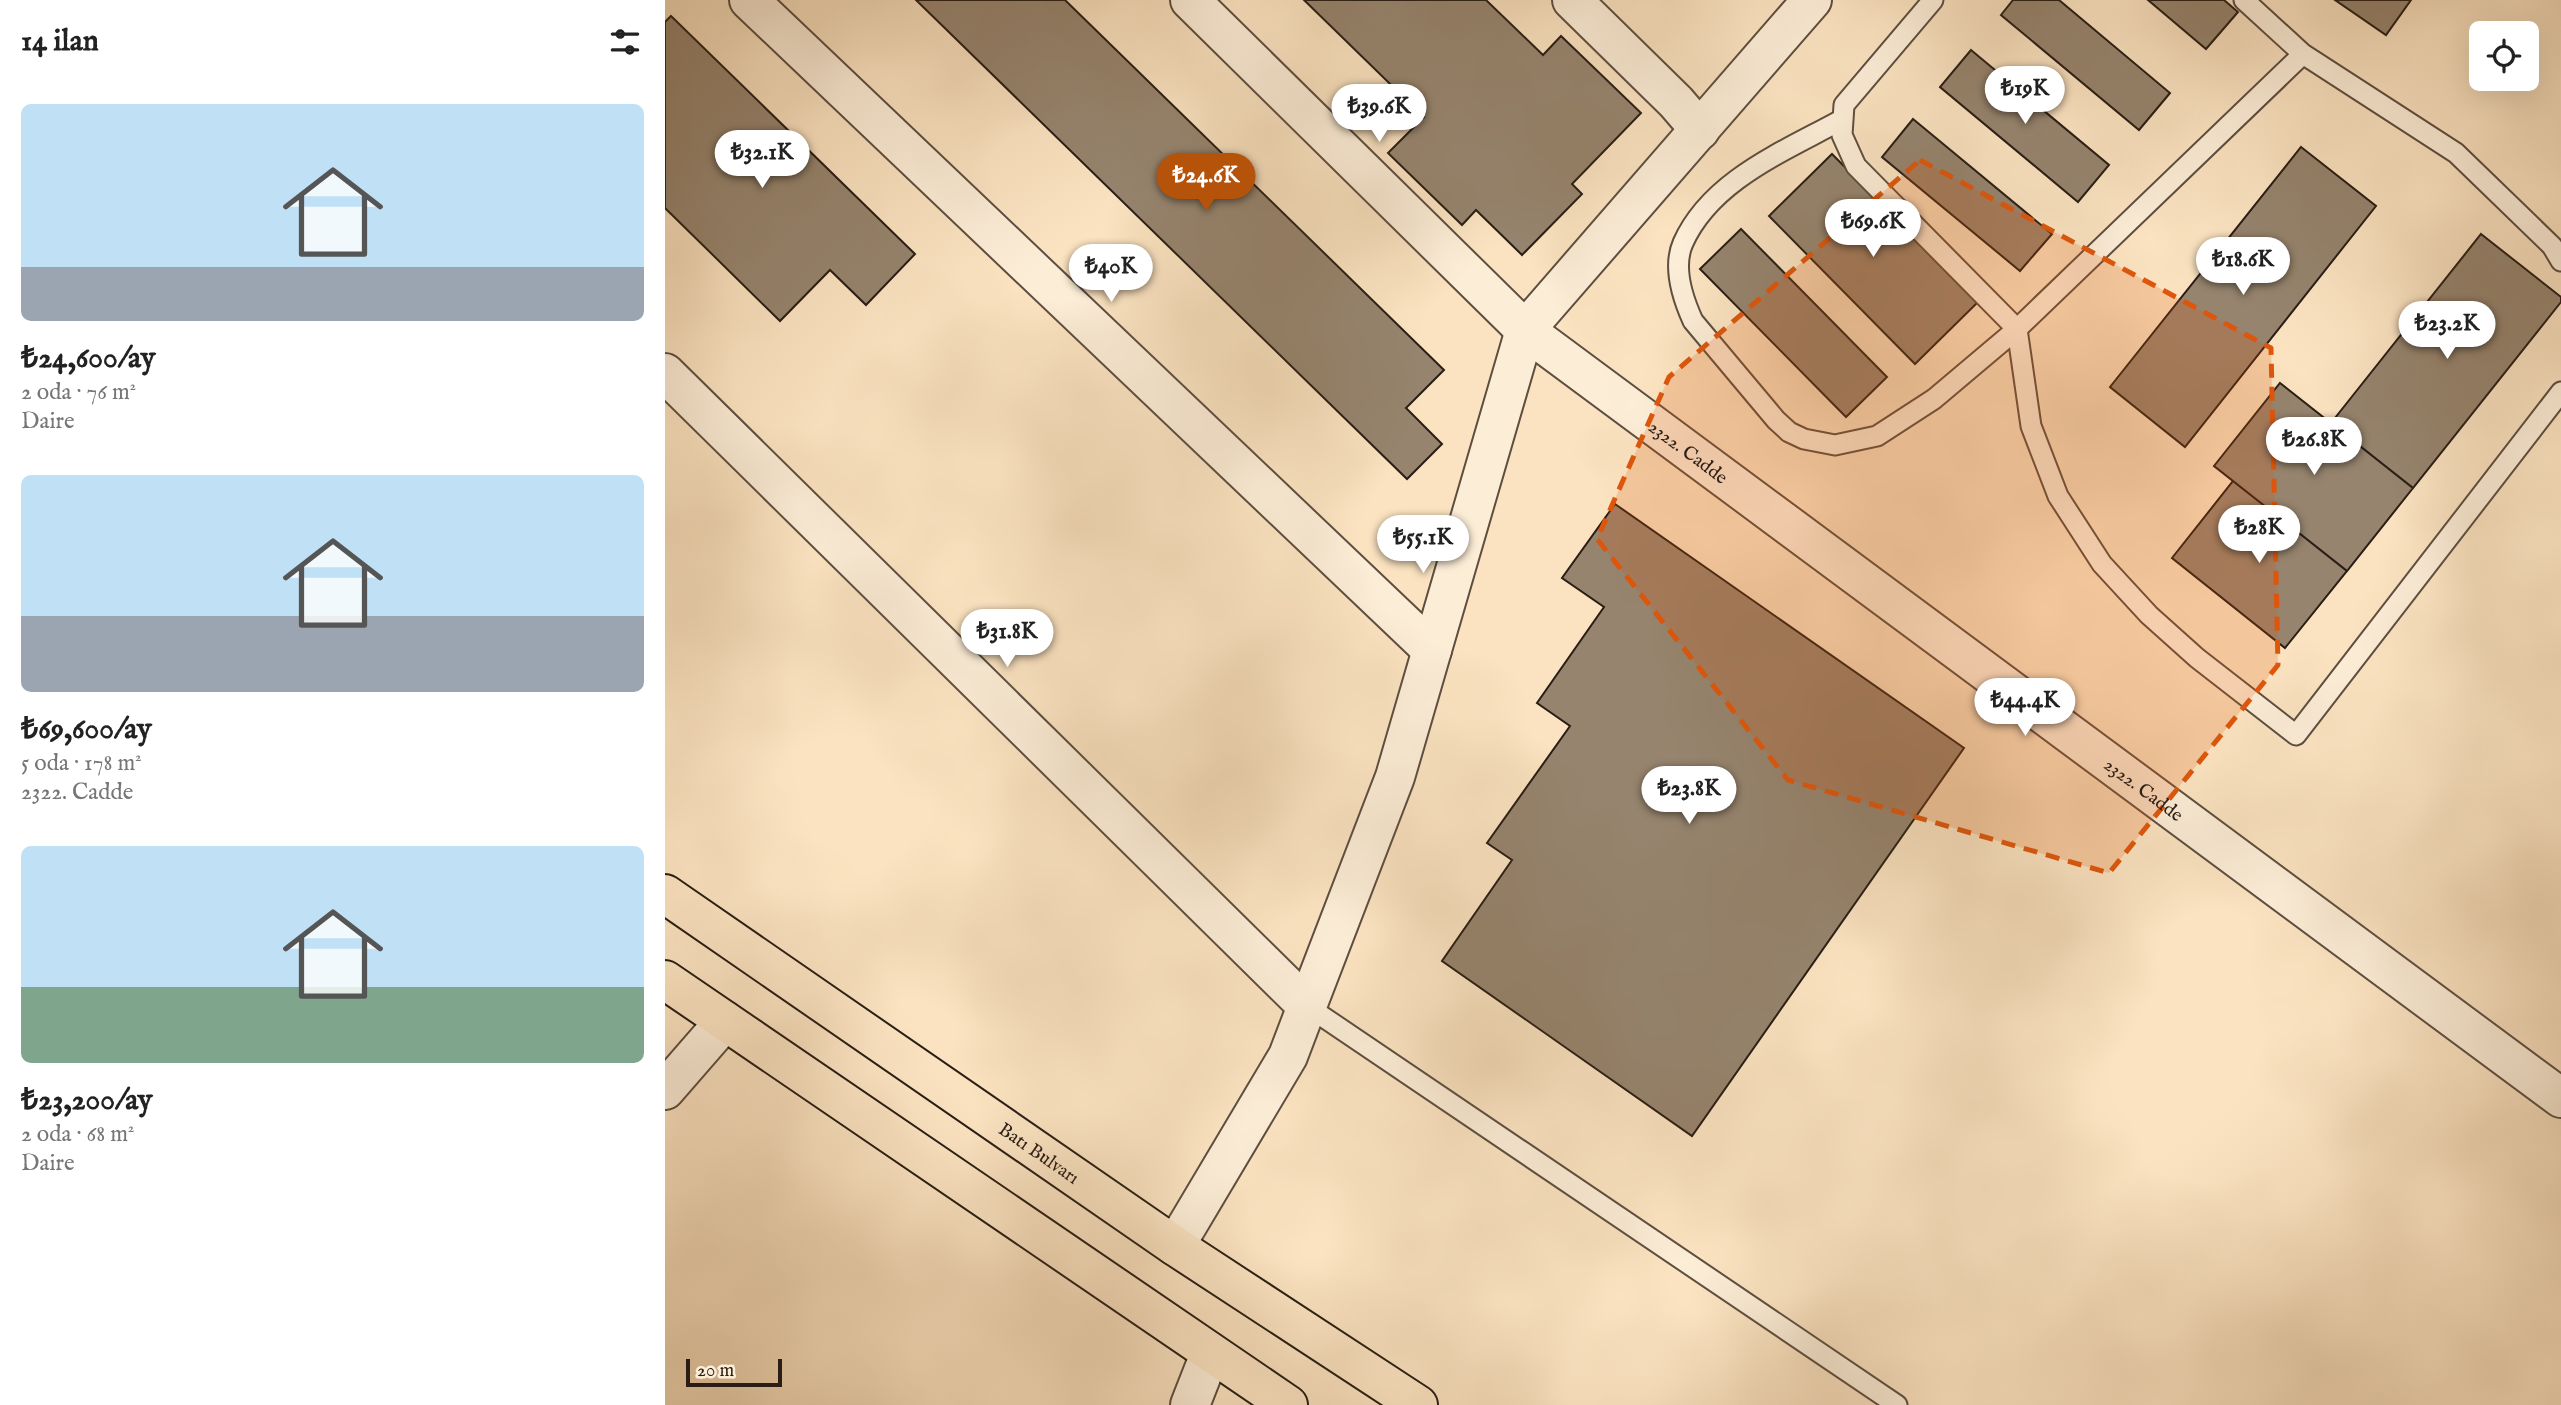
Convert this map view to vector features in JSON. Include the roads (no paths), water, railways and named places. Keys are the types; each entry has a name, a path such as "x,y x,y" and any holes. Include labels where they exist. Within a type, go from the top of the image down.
{"main road":[{"name":"Batı Bulvarı","path":"665,894 1175,1245 1418,1405"},
{"path":"665,980 1288,1405"}],"street":[{"path":"749,0 1432,650"},
{"name":"2322. Cadde","path":"1190,0 1525,330 2561,1098"},
{"path":"1572,0 1677,102 1700,130"},
{"path":"1175,1245 1288,1056 1395,777 1525,330 1812,0"},
{"path":"665,373 1307,1006"},
{"path":"665,1090 725,1021"},
{"path":"1190,1405 1210,1354"}],"lane":[{"path":"1933,0 1844,105 1841,120 1845,143 1856,166 2017,329 2031,426 2058,496 2102,564 2149,615 2197,659 2296,735 2561,393"},
{"path":"2244,0 2303,54 2456,153 2552,246 2561,261"},
{"path":"1841,120 1744,174 1710,204 1683,244 1680,284 1693,321 1789,432 1804,439 1835,445 1857,443 1877,436 1934,400 2017,329 2303,54"},
{"path":"1307,1006 1885,1402"}]}
